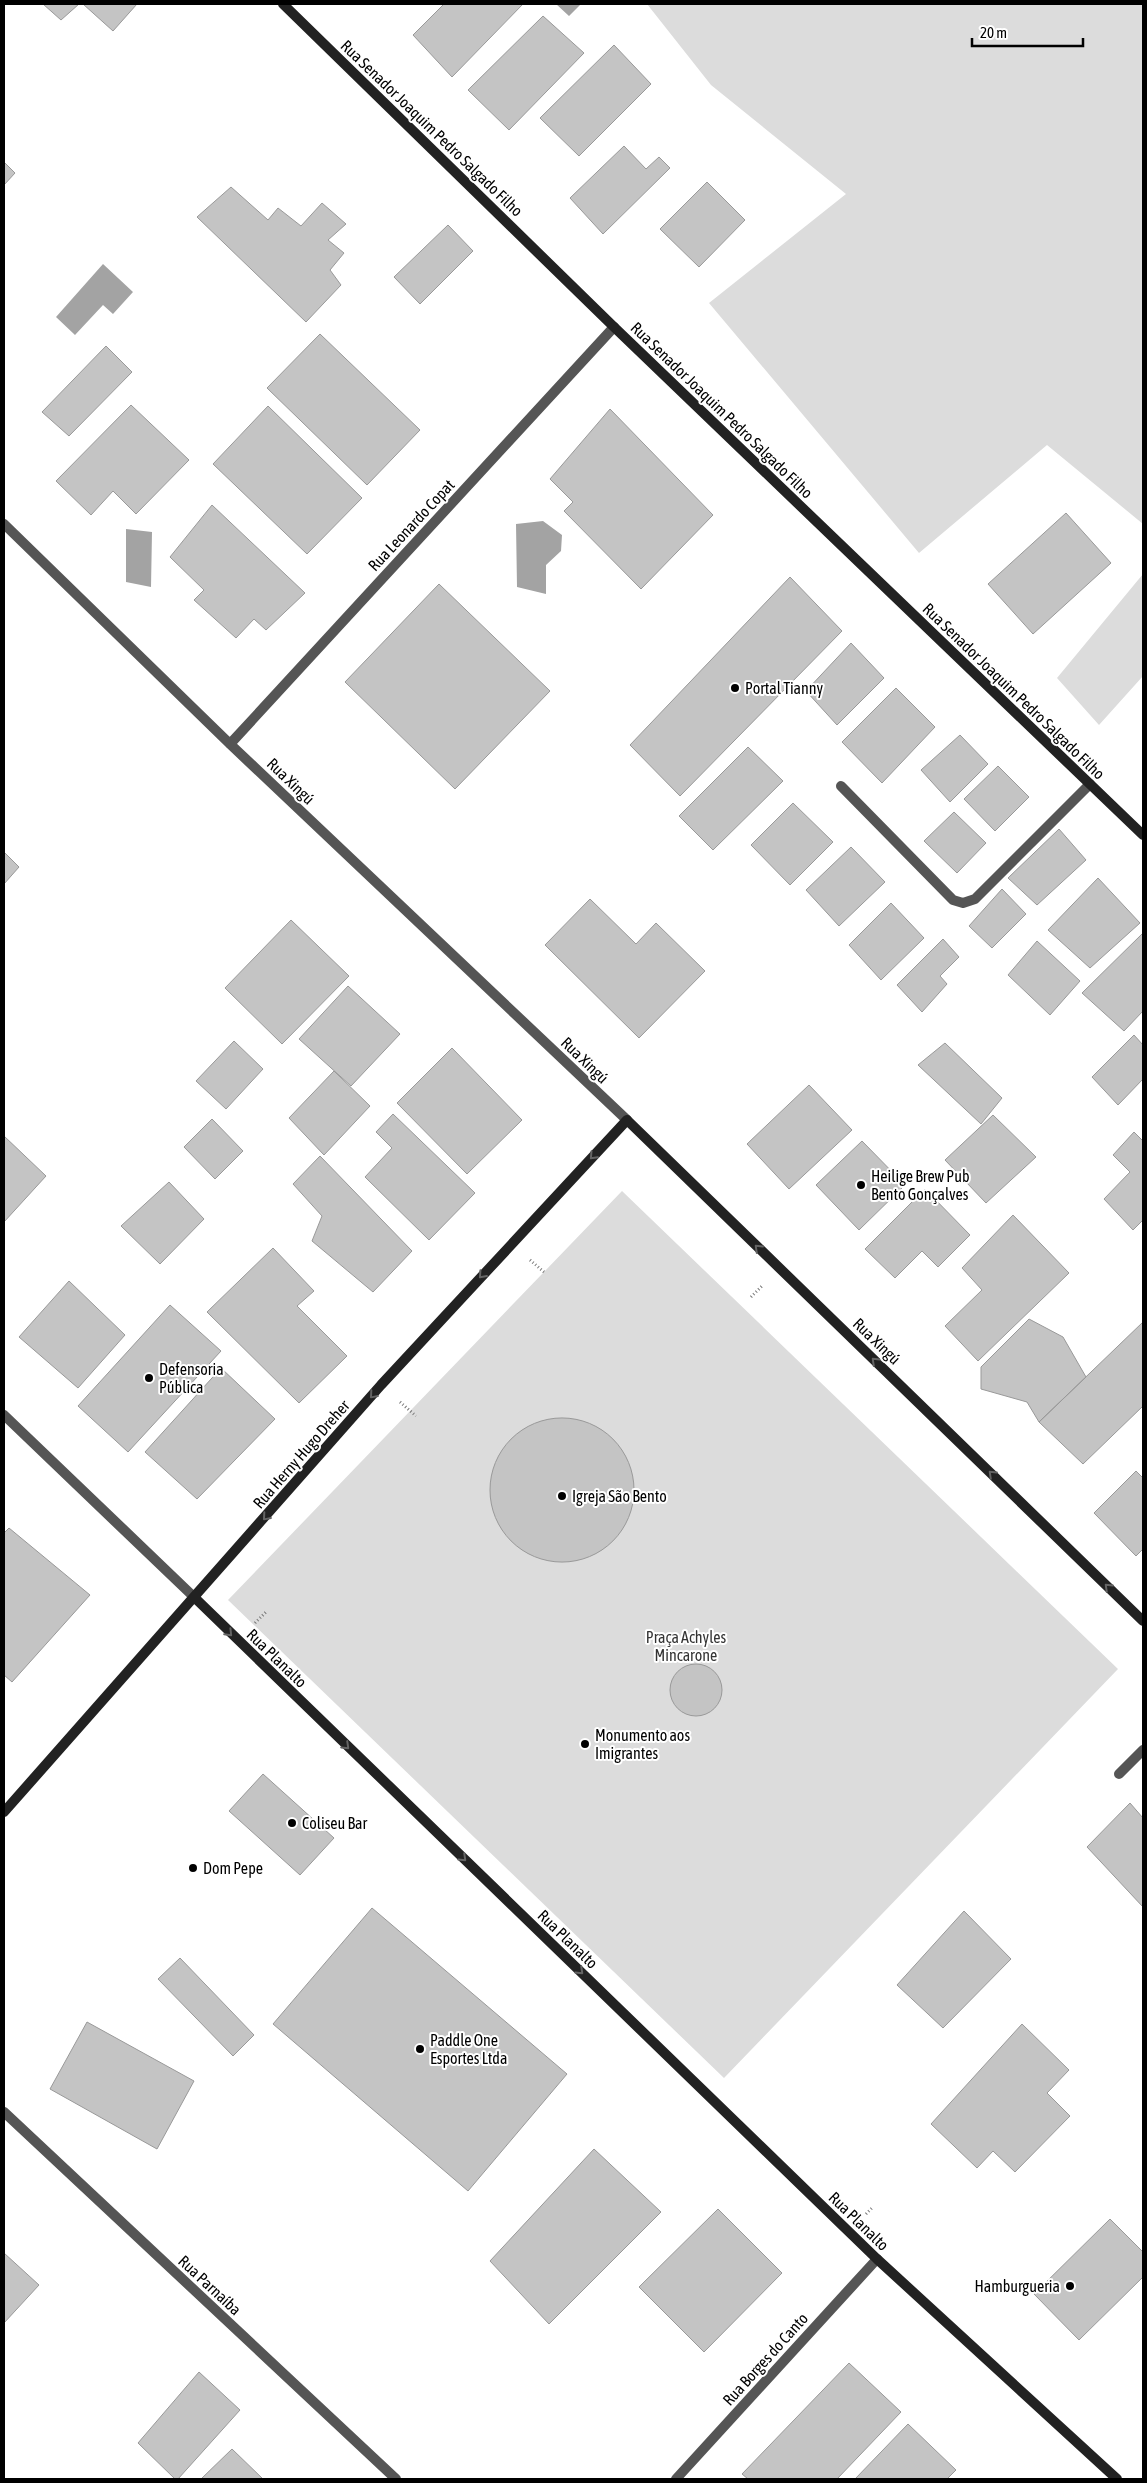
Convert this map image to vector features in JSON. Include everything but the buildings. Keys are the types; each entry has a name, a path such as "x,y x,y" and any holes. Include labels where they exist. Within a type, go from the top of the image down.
{"main road":[{"name":"Rua Senador Joaquim Pedro Salgado Filho","path":"283,4 614,328 1143,836"},
{"name":"Rua Herny Hugo Dreher","path":"4,1812 382,1385 627,1120"},
{"name":"Rua Xingú","path":"627,1120 1143,1620"},
{"name":"Rua Planalto","path":"195,1598 877,2259 1117,2479"}],"street":[{"name":"Rua Leonardo Copat","path":"230,744 614,328"},
{"name":"Rua Xingú","path":"4,524 230,744 627,1120"},
{"path":"841,786 953,900 963,903 975,900 1090,784"},
{"name":"Rua Planalto","path":"4,1414 195,1598"},
{"path":"1119,1774 1143,1750"},
{"name":"Rua Parnaíba","path":"4,2112 396,2479"},
{"name":"Rua Borges do Canto","path":"676,2479 877,2259"}],"green space":[{"path":"647,4 1143,4 1143,524 1047,445 919,553 709,303 846,194 711,85"},
{"path":"1143,574 1143,676 1099,725 1057,678"},
{"name":"Praça Achyles Mincarone","path":"622,1191 1118,1669 724,2078 228,1600"}],"shaded area":[{"path":"556,4 581,4 569,16"},
{"path":"103,264 133,292 113,314 103,305 75,335 56,317"},
{"path":"543,521 562,535 561,551 546,565 546,594 517,587 516,524"},
{"path":"126,529 152,532 151,587 126,582"}],"place":[{"name":"Portal Tianny","path":"735,688"},
{"name":"Heilige Brew Pub Bento Gonçalves","path":"861,1185"},
{"name":"Defensoria Pública","path":"149,1378"},
{"name":"Igreja São Bento","path":"562,1496"},
{"name":"Monumento aos Imigrantes","path":"585,1744"},
{"name":"Coliseu Bar","path":"292,1823"},
{"name":"Dom Pepe","path":"193,1868"},
{"name":"Paddle One Esportes Ltda","path":"420,2049"},
{"name":"Hamburgueria","path":"1070,2286"}]}
